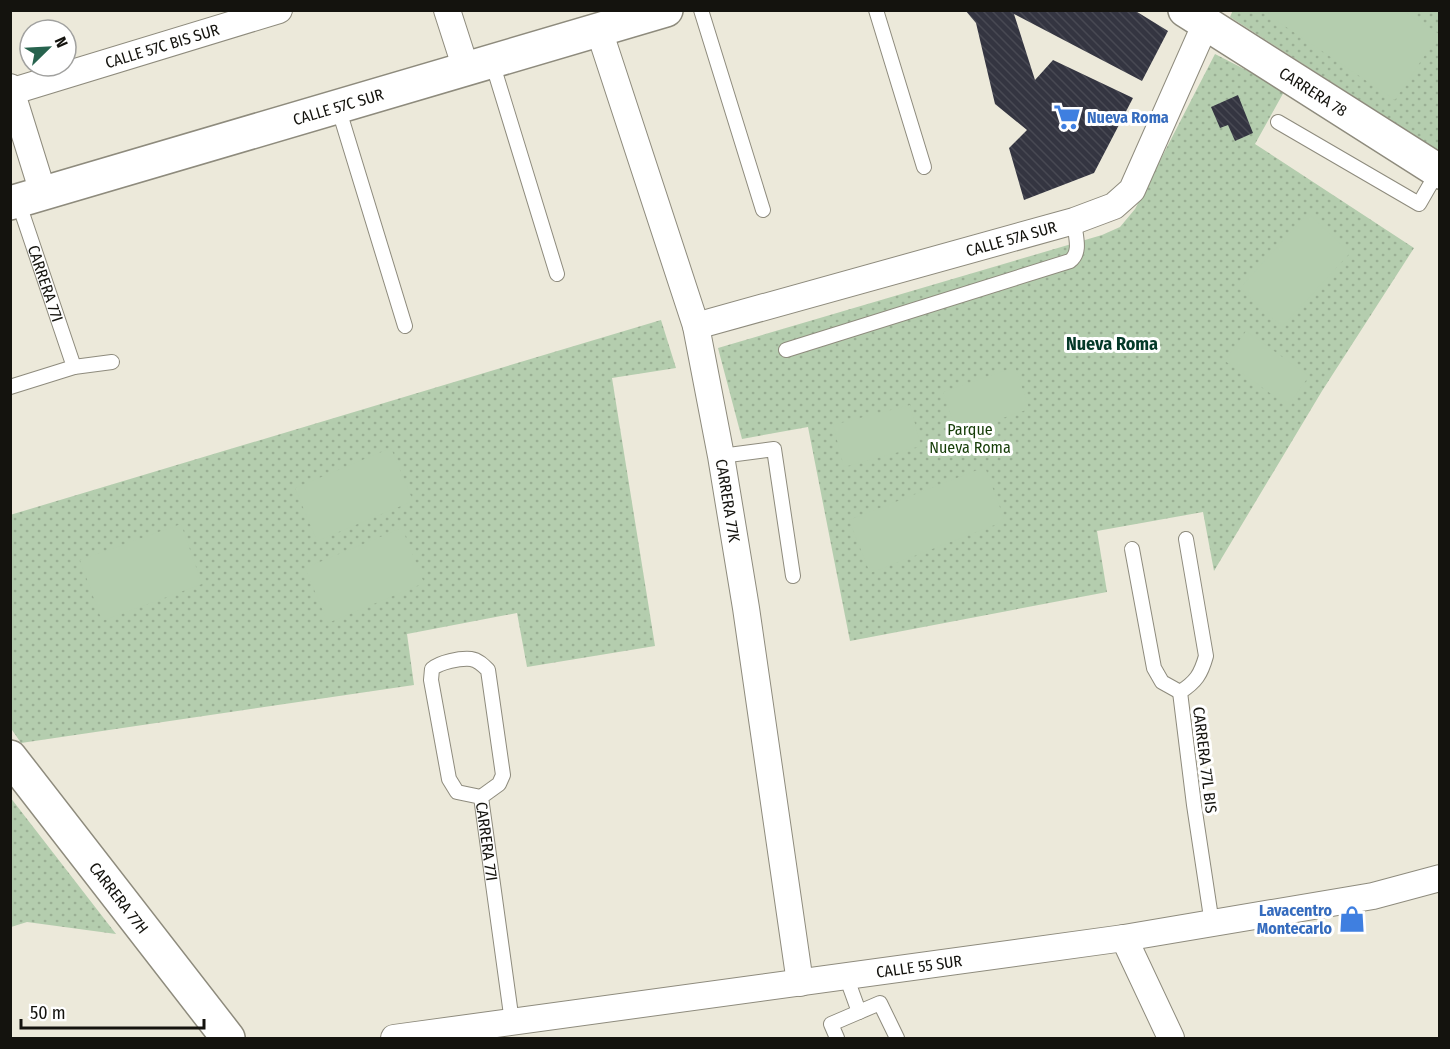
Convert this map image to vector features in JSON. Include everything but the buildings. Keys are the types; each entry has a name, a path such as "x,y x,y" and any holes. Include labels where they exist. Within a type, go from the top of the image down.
{"street":[{"name":"CALLE 57C BIS SUR","path":"11,90 279,10"},
{"path":"447,10 479,65"},
{"name":"CALLE 57C SUR","path":"24,199 666,10"},
{"name":"CARRERA 78","path":"1201,15 1439,172"},
{"name":"CALLE 57A SUR","path":"696,326 1074,221 1114,206 1132,190 1201,15"},
{"name":"CARRERA 77K","path":"599,30 696,326 721,456 746,608 800,983"},
{"name":"CARRERA 77I","path":"11,90 24,199"},
{"name":"CARRERA 77H","path":"10,757 228,1038"},
{"name":"CALLE 55 SUR","path":"394,1038 1124,938 1373,896 1440,878"},
{"path":"1124,938 1171,1038"}],"lane":[{"path":"701,10 763,210"},
{"path":"876,10 924,167"},
{"path":"479,65 557,274"},
{"path":"338,106 405,326"},
{"path":"1278,122 1419,204 1439,172"},
{"name":"CARRERA 77I","path":"24,199 74,367"},
{"path":"786,350 1070,261 1077,252 1074,221"},
{"path":"10,387 74,367 112,362"},
{"path":"721,456 774,449 793,576"},
{"name":"CARRERA 77L BIS","path":"1186,539 1206,656 1202,671 1195,682 1180,692 1212,924"},
{"path":"1132,549 1154,668 1162,682 1180,692"},
{"name":"CARRERA 77I","path":"470,659 481,663 488,670 503,775 500,784 481,797 457,792 450,778 431,680 432,669 438,664 470,659"},
{"name":"CARRERA 77I","path":"481,797 512,1022"},
{"path":"846,976 859,1012"},
{"path":"837,1038 831,1024 880,1003 897,1038"}],"green space":[{"path":"1233,10 1439,11 1439,151 1230,17"},
{"path":"1271,11 1404,11 1439,34 1395,100 1268,15"},
{"name":"Parque Nueva Roma","path":"1215,54 1285,90 1255,144 1414,248 1322,391 1214,571 1203,512 1097,531 1107,592 850,641 808,427 742,439 718,348 1102,235 1120,227 1135,209"},
{"path":"1308,213 1350,253 1282,327 1240,288"},
{"path":"661,320 676,368 612,378 655,646 527,667 517,613 407,634 414,685 21,743 10,727 10,515"},
{"path":"1246,331 1309,376 1288,406 1225,361"},
{"path":"1015,367 1029,409 957,434 943,392"},
{"path":"910,405 921,446 844,467 833,425"},
{"path":"391,448 413,501 317,541 295,488"},
{"path":"985,467 1005,521 870,573 849,520"},
{"path":"181,524 202,584 102,621 80,560"},
{"path":"402,528 424,583 328,623 305,568"},
{"path":"10,797 116,934 27,922 11,927"}],"place":[{"name":"Nueva Roma","path":"1067,117"},
{"name":"Lavacentro Montecarlo","path":"1352,919"}],"district":[{"name":"Nueva Roma","path":"1112,344"}]}
